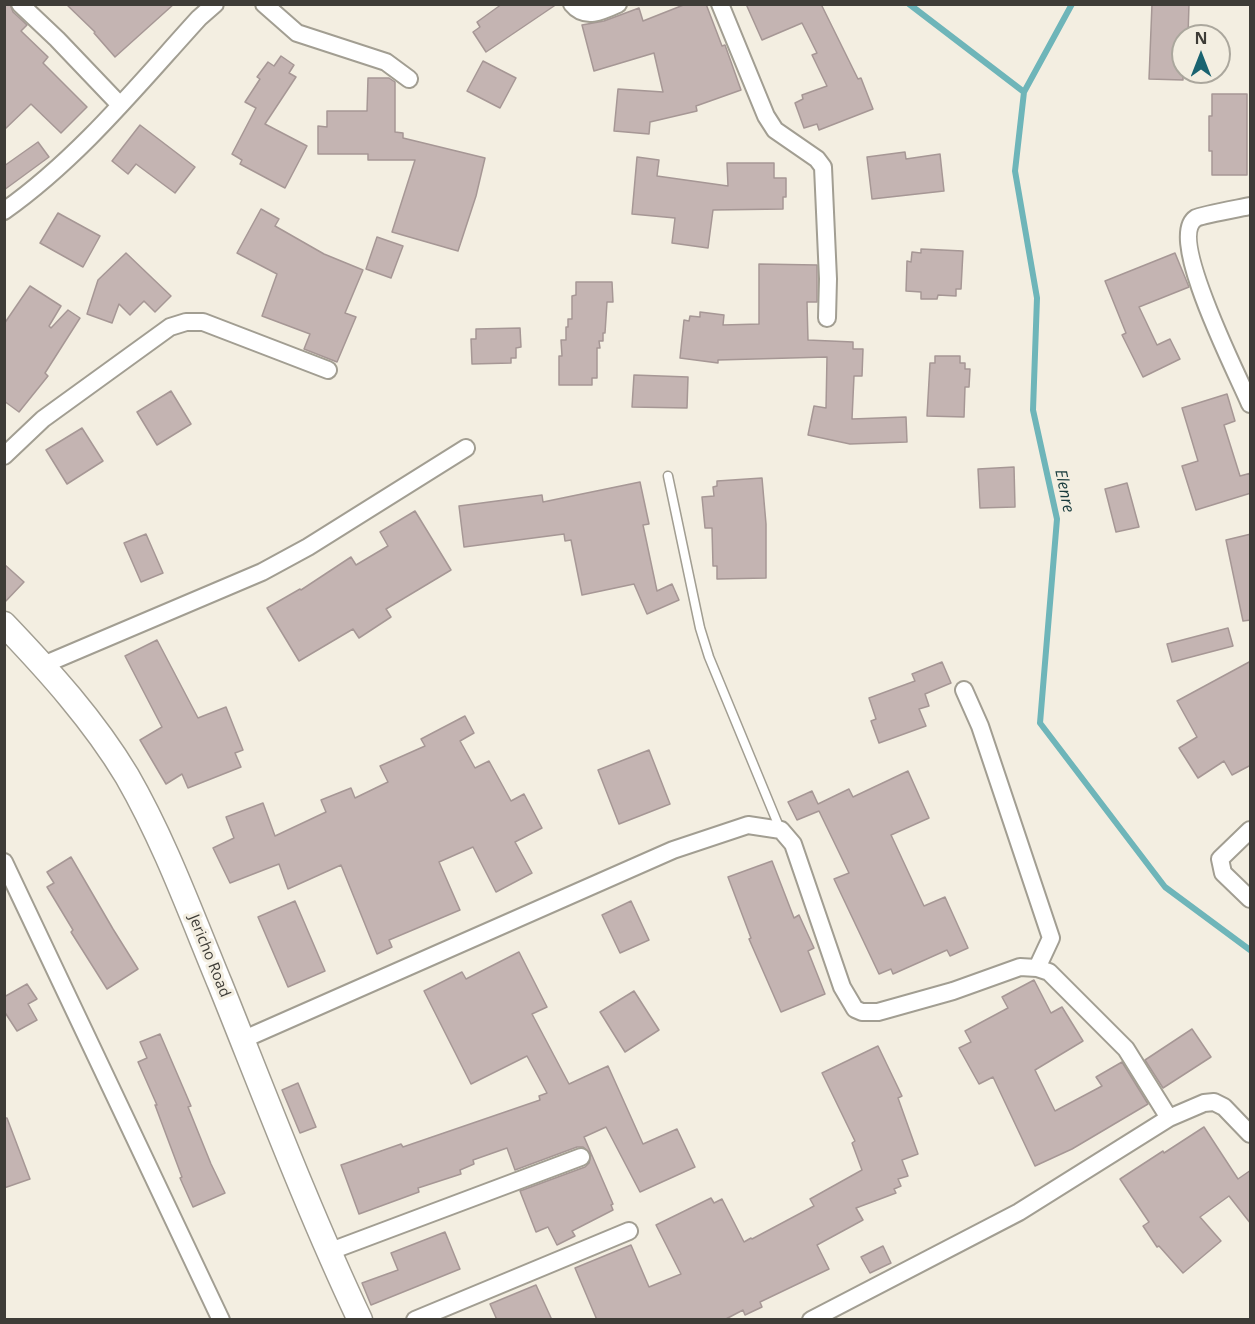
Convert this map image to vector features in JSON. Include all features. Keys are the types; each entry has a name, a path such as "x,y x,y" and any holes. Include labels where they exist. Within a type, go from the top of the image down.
{"street":[{"path":"20,4 120,105"},
{"path":"4,211 37,188 216,4"},
{"path":"264,4 297,33 386,62 408,79"},
{"path":"572,4 576,9 585,13 597,13 618,4"},
{"path":"720,4 766,116 776,130 817,159 823,167 828,279 827,318"},
{"path":"1251,206 1196,218 1190,226 1188,242 1197,283 1251,404"},
{"path":"4,456 43,418 170,327 186,322 202,322 328,370"},
{"path":"43,665 261,572 308,547 466,448"},
{"name":"Jericho Road","path":"4,624 43,665 88,721 126,776 172,865 328,1252 360,1320"},
{"path":"964,690 980,726 1051,938 1037,968"},
{"path":"242,1040 673,850 748,825 781,830 792,844 842,987 855,1009 862,1012 878,1012 954,991 1020,967 1037,968 1049,972 1126,1049 1169,1118"},
{"path":"1251,830 1220,859 1220,866 1223,873 1251,899"},
{"path":"4,862 221,1320"},
{"path":"811,1320 1019,1212 1169,1118 1204,1102 1214,1102 1224,1107 1251,1134"},
{"path":"328,1252 581,1157"},
{"path":"416,1320 629,1231"}],"lane":[{"path":"668,476 700,628 709,657 781,830"}],"building":[{"path":"4,4 10,4 13,12 27,25 21,31 48,57 43,63 87,107 61,133 31,104 4,130"},
{"path":"66,4 174,4 115,57 95,32"},
{"path":"502,4 557,4 486,52 473,32 480,27 477,22"},
{"path":"686,4 706,4 722,46 725,45 741,90 696,106 697,111 650,122 649,134 614,131 618,89 663,92 654,53 594,71 582,25 604,21 639,8 643,21"},
{"path":"746,4 821,4 858,79 861,78 873,109 819,130 817,124 804,128 795,103 803,99 802,95 827,86 812,55 817,53 802,23 762,40"},
{"path":"1152,4 1189,4 1188,24 1171,24 1171,80 1149,79"},
{"path":"281,56 294,65 289,73 296,77 265,124 307,146 285,188 240,164 242,160 232,154 256,108 245,102 260,79 257,77 268,62 274,66"},
{"path":"483,61 516,78 500,108 467,91"},
{"path":"368,78 389,78 395,82 395,132 403,133 403,138 485,158 476,196 458,251 392,232 415,160 368,160 368,154 318,154 318,126 327,127 327,111 367,111"},
{"path":"1212,94 1247,94 1247,175 1212,175 1209,116 1212,116"},
{"path":"140,125 195,167 175,193 136,164 128,174 112,161"},
{"path":"38,142 49,157 4,190 4,166"},
{"path":"905,152 906,159 940,154 944,191 872,199 867,157"},
{"path":"637,157 659,160 657,176 728,186 727,163 774,163 774,178 786,178 786,197 783,197 783,209 713,210 708,248 672,243 675,218 632,214"},
{"path":"261,209 279,219 275,226 324,254 363,270 345,313 356,317 337,362 304,349 310,334 262,316 277,274 237,253"},
{"path":"58,213 100,236 83,267 40,243"},
{"path":"377,237 403,246 391,278 366,269"},
{"path":"921,249 963,251 961,289 956,289 956,296 938,295 937,299 921,299 921,292 906,291 907,261 911,262 912,252 921,253"},
{"path":"126,253 171,296 155,312 144,301 130,315 119,304 112,323 87,314 98,280"},
{"path":"1175,253 1189,287 1139,307 1157,345 1170,339 1180,359 1143,377 1122,335 1126,333 1105,281"},
{"path":"759,264 817,265 817,302 807,302 808,340 853,342 853,349 863,349 862,376 854,376 852,419 906,417 907,442 850,444 808,435 814,406 826,408 827,357 718,360 718,363 680,358 684,320 689,321 690,316 700,317 700,312 724,315 723,325 759,324"},
{"path":"576,282 612,282 613,302 607,302 605,333 603,333 603,341 599,341 600,348 597,348 597,378 592,378 592,385 559,385 561,340 566,340 568,319 572,319 572,296 576,295"},
{"path":"30,286 61,306 49,326 51,328 68,310 80,318 45,373 48,376 19,412 4,401 4,324"},
{"path":"520,328 521,347 516,348 516,358 511,358 511,363 472,364 471,339 476,339 476,329"},
{"path":"935,356 960,356 960,363 965,363 965,369 970,369 969,387 965,387 964,417 927,416 930,363 935,363"},
{"path":"634,375 688,377 687,408 632,407"},
{"path":"171,391 191,424 157,445 137,412"},
{"path":"1227,394 1235,421 1224,425 1240,476 1251,473 1251,493 1196,510 1182,466 1198,461 1182,408"},
{"path":"82,428 103,461 67,484 46,450"},
{"path":"1014,467 1015,507 980,508 978,469"},
{"path":"762,478 766,524 766,578 717,579 717,566 713,566 712,528 705,528 702,497 714,496 713,487 717,486 717,481"},
{"path":"640,482 649,524 643,525 657,591 672,584 679,600 647,614 634,584 582,595 571,540 565,541 564,534 464,547 459,506 542,495 543,502"},
{"path":"1127,483 1139,527 1116,532 1105,489"},
{"path":"415,511 451,570 386,609 391,617 359,638 353,629 299,661 267,608 301,590 351,557 356,565 388,546 380,532"},
{"path":"146,534 163,573 141,582 124,543"},
{"path":"1251,534 1251,620 1243,621 1226,540"},
{"path":"4,564 24,582 4,603"},
{"path":"1228,628 1233,646 1172,662 1167,644"},
{"path":"157,640 198,718 226,707 243,750 235,753 241,767 188,788 182,774 166,784 140,740 162,727 125,656"},
{"path":"1251,661 1251,765 1232,775 1224,761 1198,778 1179,748 1197,737 1177,701"},
{"path":"942,662 951,683 925,694 929,706 919,709 926,726 879,743 871,721 876,719 869,698 915,681 912,674"},
{"path":"465,716 474,733 460,741 475,768 489,761 511,801 524,794 542,828 515,842 532,873 496,892 473,847 439,862 460,910 389,940 392,947 377,954 341,865 288,889 279,864 230,883 213,848 234,838 226,817 263,803 275,836 326,812 321,800 351,788 355,798 388,782 380,766 425,746 421,739"},
{"path":"649,750 670,804 619,824 598,770"},
{"path":"908,771 929,818 891,835 924,906 945,897 968,948 950,956 947,950 893,974 891,969 879,974 834,879 849,873 819,811 797,820 788,802 812,791 818,804 849,789 853,797"},
{"path":"71,857 138,969 107,989 71,932 73,930 47,887 54,883 47,872"},
{"path":"772,861 794,918 799,915 814,948 808,951 825,994 781,1012 749,939 751,938 728,877"},
{"path":"295,901 325,971 288,987 258,917"},
{"path":"631,901 649,940 620,953 602,915"},
{"path":"519,952 547,1007 532,1014 569,1084 608,1066 643,1144 677,1129 695,1167 640,1192 606,1127 584,1137 613,1204 611,1205 613,1210 572,1231 575,1236 557,1245 548,1227 536,1232 520,1191 585,1167 589,1163 591,1154 583,1147 577,1147 515,1170 507,1148 473,1160 474,1164 460,1170 461,1174 418,1188 419,1192 359,1214 341,1165 401,1144 403,1147 540,1100 539,1096 547,1093 527,1056 471,1084 424,991 462,972 466,979"},
{"path":"1034,980 1051,1013 1062,1007 1083,1041 1035,1070 1055,1111 1102,1086 1096,1077 1122,1062 1148,1104 1072,1149 1035,1166 993,1077 979,1084 959,1048 971,1042 965,1031 1008,1008 1002,997"},
{"path":"27,984 37,999 28,1004 37,1020 17,1031 4,1011 4,997"},
{"path":"634,991 659,1030 625,1052 600,1012"},
{"path":"1192,1029 1211,1057 1163,1088 1145,1060"},
{"path":"160,1034 191,1106 188,1107 211,1164 225,1193 193,1207 180,1178 182,1177 155,1105 157,1105 138,1062 147,1058 140,1042"},
{"path":"878,1046 902,1096 898,1098 918,1154 902,1160 908,1176 898,1179 901,1186 894,1189 896,1193 856,1208 863,1220 817,1245 829,1269 760,1302 762,1307 745,1315 743,1310 724,1320 597,1320 575,1268 631,1245 649,1287 681,1274 656,1225 711,1198 714,1203 722,1199 744,1242 814,1206 810,1199 862,1170 852,1143 855,1141 822,1073"},
{"path":"298,1083 316,1127 300,1133 282,1090"},
{"path":"4,1118 7,1118 30,1179 4,1188"},
{"path":"1204,1127 1238,1179 1251,1170 1251,1224 1229,1196 1200,1217 1221,1241 1183,1273 1159,1246 1157,1247 1143,1226 1149,1222 1120,1179"},
{"path":"445,1232 460,1269 371,1305 362,1283 398,1270 391,1253"},
{"path":"883,1246 891,1263 870,1273 861,1257"},
{"path":"536,1285 552,1320 497,1320 490,1304"}],"waterway":[{"path":"909,4 1024,92"},
{"name":"Elenre","path":"1072,4 1024,92 1015,171 1037,298 1033,410 1057,519 1040,723 1165,887 1250,950"}]}
